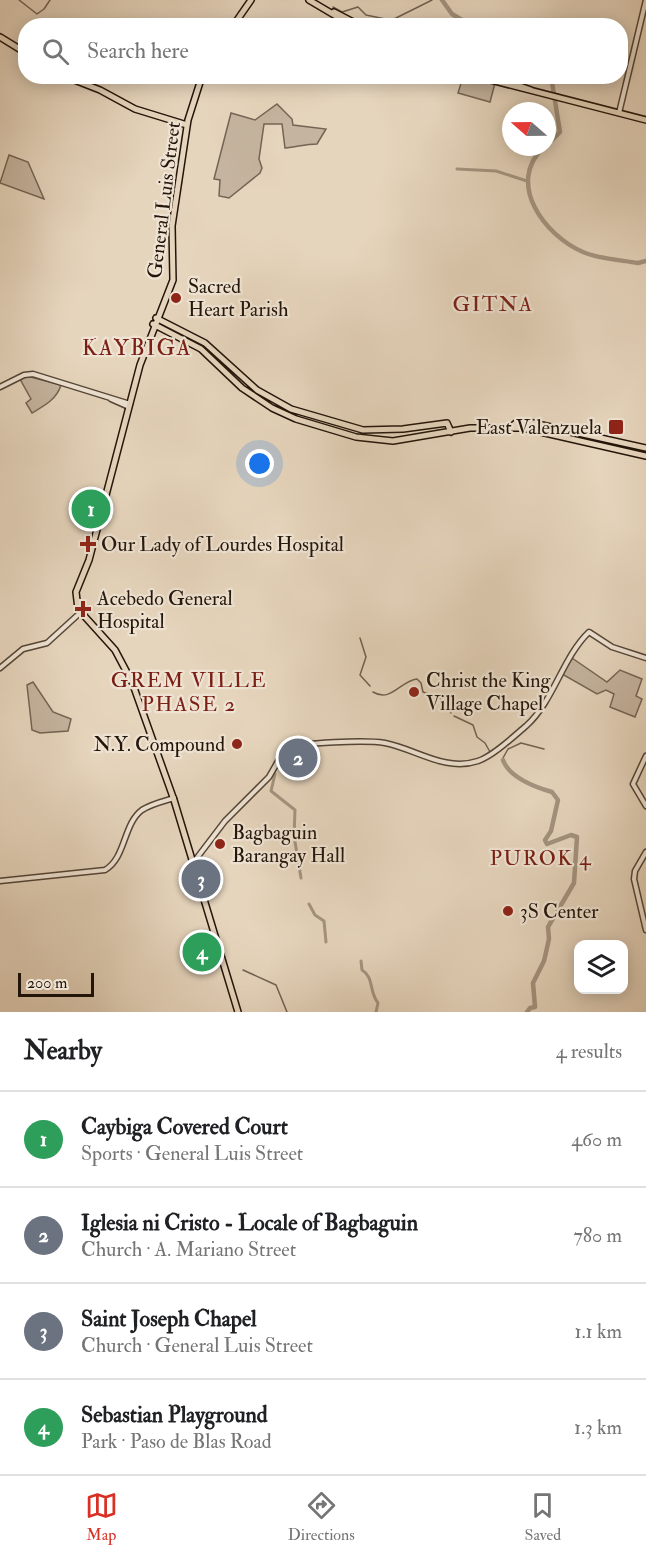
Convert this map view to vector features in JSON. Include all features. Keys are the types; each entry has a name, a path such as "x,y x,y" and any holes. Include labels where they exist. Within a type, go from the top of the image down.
{"main road":[{"path":"239,18 251,0"},
{"path":"309,0 340,18"},
{"path":"316,4 345,18"},
{"path":"0,37 18,48"},
{"path":"84,84 135,109 187,125"},
{"name":"General Luis Street","path":"81,612 75,604 75,596 87,567 129,405 174,275 172,230 187,125 200,84"},
{"path":"507,84 646,120"},
{"path":"513,84 531,90"},
{"path":"157,322 199,339 257,390 288,408 357,429 404,429 447,423 451,432"},
{"path":"157,322 201,349 242,388 272,408 296,419 373,440 414,439 470,428 523,428 646,456"},
{"path":"229,375 234,370"},
{"path":"509,429 518,421 646,448"},
{"path":"373,440 374,430"},
{"path":"575,439 577,432"},
{"path":"81,612 109,642 124,664 174,798 238,1012"}],"street":[{"path":"628,75 646,0"},
{"path":"619,113 626,84"},
{"path":"0,387 24,375 33,374 129,405"},
{"path":"0,669 23,649 47,643 81,612"},
{"path":"193,863 225,821 269,777 288,748 385,743 436,762 478,761 534,717 564,666 589,632 612,647 646,658"},
{"path":"646,756 633,784 646,806"},
{"path":"0,881 105,870 114,863 138,814 151,806 174,798"},
{"path":"646,852 634,875 646,930"}],"shaded area":[{"path":"461,84 495,84 490,102 458,93"},
{"path":"277,104 292,119 293,125 326,129 317,144 285,148 282,124 264,124 259,159 262,168 260,173 229,198 219,196 220,180 214,179 231,113 255,120"},
{"path":"9,155 28,162 44,199 0,183"},
{"path":"27,376 61,385 53,398 32,413 26,403 31,399 20,379"},
{"path":"572,658 607,682 620,670 642,679 636,696 642,699 635,717 610,707 614,694 606,690 597,694 562,674"},
{"path":"33,682 53,712 71,719 68,731 40,733 32,730 27,685"}],"waterway":[{"path":"19,0 37,14 50,0"},
{"path":"396,18 432,0"},
{"path":"442,0 452,14 459,18"},
{"path":"333,7 342,12 358,7 366,15 380,18"},
{"path":"552,84 555,102"},
{"path":"556,107 560,132 556,136"},
{"path":"537,156 528,176 529,192 535,207 555,234 583,252 596,256 638,263 646,261"},
{"path":"457,169 496,171 527,181"},
{"path":"360,638 366,657 360,675 370,686"},
{"path":"373,692 385,695 417,679 421,683 423,692 442,699 451,713"},
{"path":"454,716 473,725 477,737 485,743 490,752"},
{"path":"503,758 508,749 521,743 544,749"},
{"path":"503,760 517,776 552,792 558,800 551,831 545,840 547,844 571,835 577,837 574,883 548,927 549,939 544,961 533,983 535,1007 530,1008 527,1012"},
{"path":"275,774 271,791 295,810 294,836 301,878"},
{"path":"309,904 315,915 324,921 326,942"},
{"path":"361,961 362,970 370,981 378,1003 376,1012"},
{"path":"243,970 276,985 287,1012"}],"place":[{"name":"Sacred Heart Parish","path":"176,298"},
{"name":"East Valenzuela","path":"616,427"},
{"name":"Caybiga Covered Court","path":"91,509"},
{"name":"Our Lady of Lourdes Hospital","path":"88,544"},
{"name":"Acebedo General Hospital","path":"83,609"},
{"name":"Christ the King Village Chapel","path":"414,692"},
{"name":"N.Y. Compound","path":"237,744"},
{"name":"Iglesia ni Cristo - Locale of Bagbaguin","path":"298,758"},
{"name":"Bagbaguin Barangay Hall","path":"220,844"},
{"name":"Saint Joseph Chapel","path":"201,879"},
{"name":"3S Center","path":"508,911"},
{"name":"Sebastian Playground","path":"202,952"}],"district":[{"name":"GITNA","path":"493,304"},
{"name":"KAYBIGA","path":"137,348"},
{"name":"GREM VILLE PHASE 2","path":"189,692"},
{"name":"PUROK 4","path":"541,858"}]}
